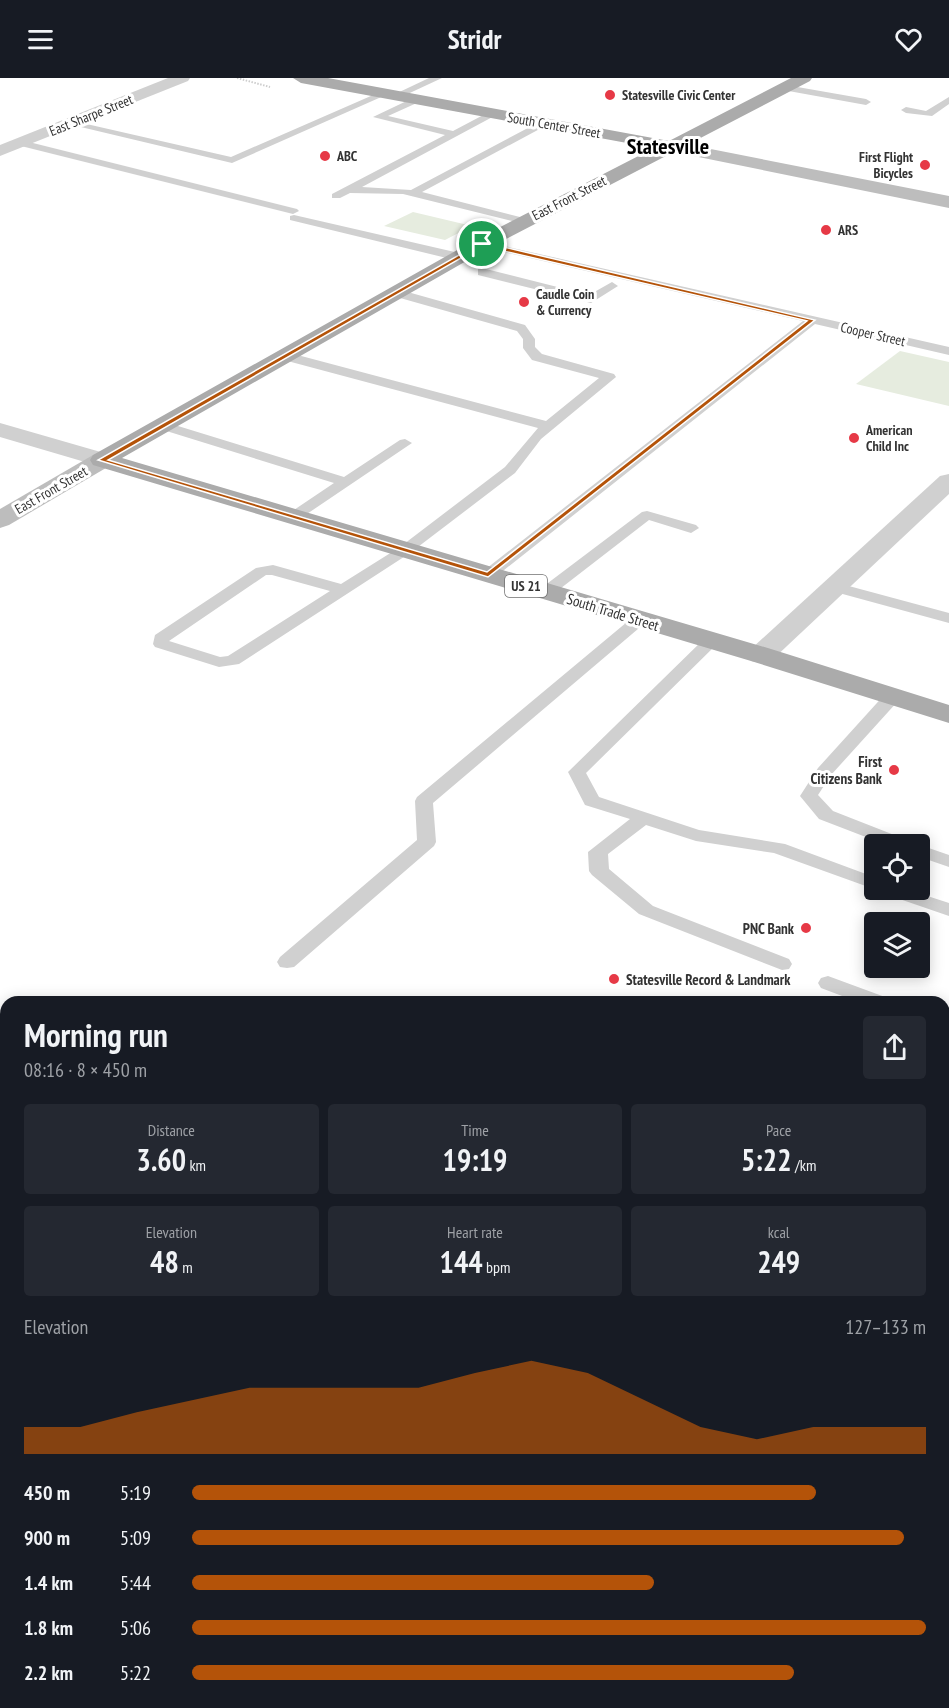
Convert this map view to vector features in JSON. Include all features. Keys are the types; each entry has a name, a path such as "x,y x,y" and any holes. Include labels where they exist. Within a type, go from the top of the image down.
{"main road":[{"name":"South Center Street","path":"301,78 669,146 949,202"},
{"name":"East Front Street","path":"0,520 482,244 804,78"},
{"name":"South Trade Street","path":"102,460 761,655 949,714"}],"street":[{"name":"East Sharpe Street","path":"0,151 182,78"},
{"name":"South Trade Street","path":"0,430 102,460"},
{"path":"761,655 949,480"}],"lane":[{"path":"69,123 232,160 437,78"},
{"path":"786,88 866,102"},
{"path":"415,100 378,117 454,134"},
{"path":"906,110 928,114 949,100"},
{"path":"336,196 493,114"},
{"path":"411,194 543,123"},
{"path":"21,143 459,257"},
{"path":"349,190 394,190 524,221"},
{"name":"Cooper Street","path":"482,244 949,351"},
{"path":"482,272 591,299 612,286"},
{"path":"344,590 273,570 262,571 161,638 161,644 219,662 233,660 344,590 405,550 510,470 536,436 609,377 537,357 529,348 529,339 521,328 397,293"},
{"path":"488,575 812,320"},
{"path":"285,357 548,426"},
{"path":"165,426 346,482"},
{"path":"293,517 405,443"},
{"path":"546,592 647,515 691,528"},
{"path":"834,587 949,618"},
{"path":"287,962 427,842 424,801 639,620"},
{"path":"711,641 577,772 592,801 696,835 778,848 864,879"},
{"path":"871,834 826,815 809,796 824,772 892,697"},
{"path":"645,817 598,852 599,871 646,910 782,964"},
{"path":"930,854 949,861"},
{"path":"920,900 949,910"},
{"path":"828,983 862,996"}],"shaded area":[{"path":"413,212 472,226 445,240 384,226"},
{"path":"900,351 949,362 949,406 856,384"}],"place":[{"name":"Statesville Civic Center","path":"610,95"},
{"name":"ABC","path":"325,156"},
{"name":"First Flight Bicycles","path":"925,165"},
{"name":"ARS","path":"826,230"},
{"name":"Caudle Coin & Currency","path":"524,302"},
{"name":"American Child Inc","path":"854,438"},
{"name":"First Citizens Bank","path":"894,770"},
{"name":"PNC Bank","path":"806,928"},
{"name":"Statesville Record & Landmark","path":"614,979"}],"district":[{"name":"Statesville","path":"668,146"}],"route":[{"path":"482,244 812,320 488,575 102,460 165,426 482,244"}]}
